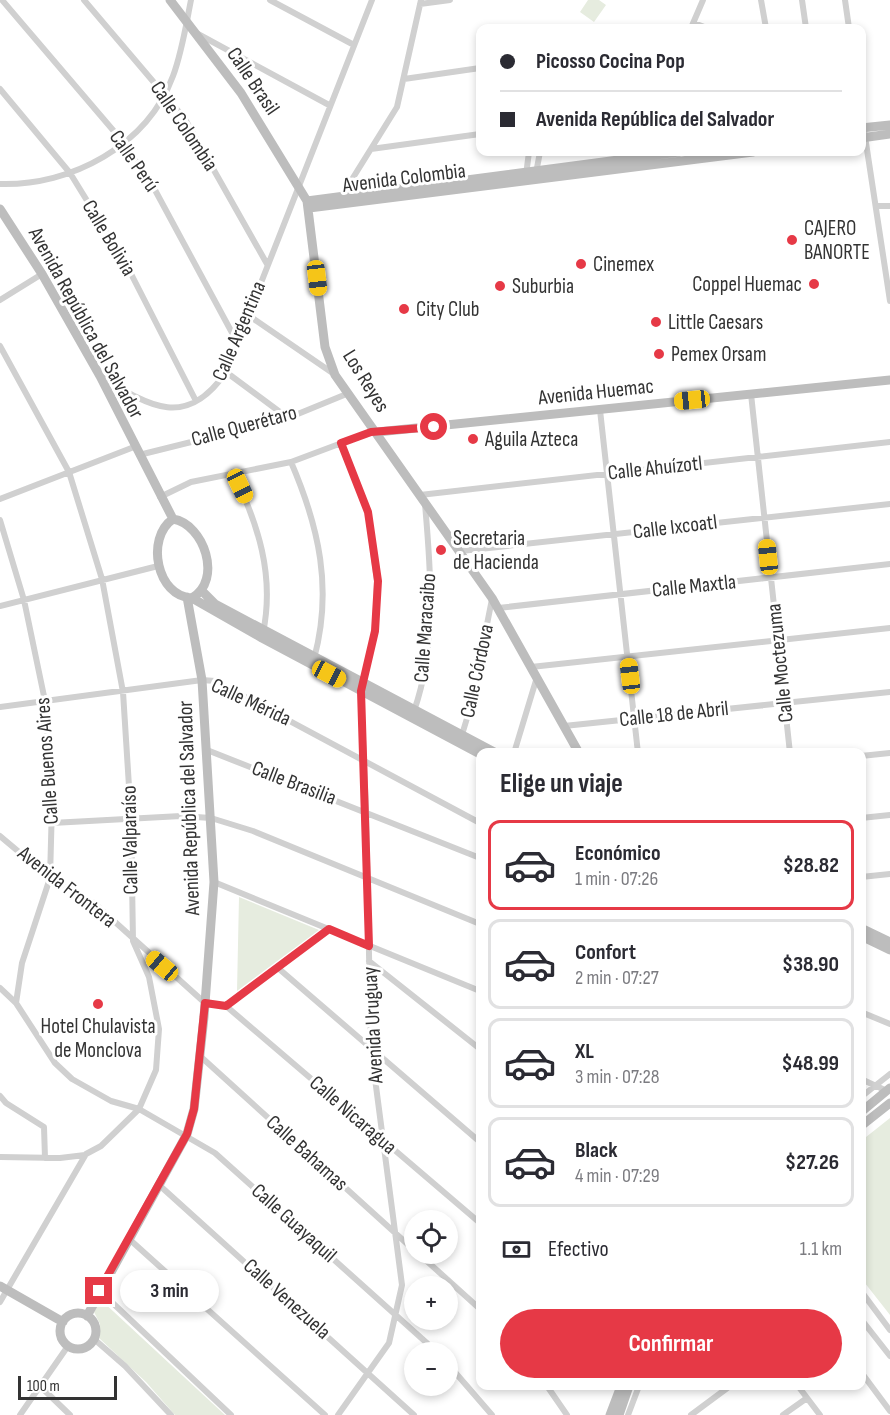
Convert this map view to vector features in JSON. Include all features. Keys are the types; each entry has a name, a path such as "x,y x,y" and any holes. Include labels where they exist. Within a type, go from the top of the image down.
{"street":[{"name":"Calle Perú","path":"2,0 124,142 172,220 237,342"},
{"name":"Calle Colombia","path":"84,0 166,93 188,124 267,264"},
{"name":"Calle Brasil","path":"170,0 247,102 298,188"},
{"path":"0,184 29,183 70,173 104,157 124,142 153,113 166,93 178,61 191,0"},
{"path":"270,0 354,45"},
{"name":"Calle Argentina","path":"100,376 142,402 155,407 168,408 196,400 216,387 226,372 372,0"},
{"path":"339,201 393,114 404,79 421,2 450,0"},
{"path":"694,24 704,0"},
{"path":"761,0 765,24"},
{"path":"802,0 805,24"},
{"path":"845,0 848,24"},
{"path":"197,33 329,105"},
{"path":"404,79 476,69"},
{"name":"Calle Bolivia","path":"0,89 70,173 126,264 196,400"},
{"path":"866,132 890,124"},
{"path":"866,133 890,134"},
{"path":"371,149 476,135"},
{"path":"866,150 890,301"},
{"path":"529,156 531,176"},
{"path":"531,176 538,156"},
{"name":"Avenida Colombia","path":"531,176 654,156"},
{"name":"Avenida Colombia","path":"308,205 689,156"},
{"name":"Los Reyes","path":"298,188 308,205 325,347 335,375 350,393 492,598 576,748"},
{"path":"876,206 890,206"},
{"name":"Avenida República del Salvador","path":"0,209 42,274 100,376 172,519 188,524 200,539 207,563 201,590"},
{"path":"882,248 890,246"},
{"path":"0,300 42,274"},
{"path":"248,315 335,375"},
{"name":"Calle Valparaíso","path":"0,346 69,472 102,579 123,692 131,818 133,941 149,977 159,1029 156,1070 139,1109 101,1146 86,1154 4,1289 0,1302"},
{"path":"226,372 288,418"},
{"name":"Avenida Huemac","path":"377,432 890,380"},
{"name":"Calle Querétaro","path":"0,499 69,472 136,451 288,418 350,393"},
{"name":"Calle Moctezuma","path":"751,394 789,748"},
{"path":"600,410 637,748"},
{"path":"160,497 183,484 291,462 371,432 377,432"},
{"name":"Calle Ahuízotl","path":"422,498 607,473 890,442"},
{"name":"Avenida Uruguay","path":"338,1415 370,1373 389,1343 402,1285 370,1048 362,687 378,610 374,542 368,512 341,443"},
{"path":"291,462 308,503 319,547 324,606 314,662"},
{"path":"233,472 258,531 265,562 267,600 263,635"},
{"name":"Calle Maracaibo","path":"413,714 424,677 429,627 429,550 422,498"},
{"name":"Calle Ixcoatl","path":"461,551 890,504"},
{"path":"172,519 161,532 157,543 158,566 166,581 189,597 460,739 483,748"},
{"name":"Calle Buenos Aires","path":"0,520 24,600 45,701 52,823 50,878 22,963 16,1003"},
{"name":"Calle Maxtla","path":"498,608 890,564"},
{"path":"0,606 158,566"},
{"path":"189,597 201,590 215,604 263,635"},
{"name":"Avenida República del Salvador","path":"87,1316 187,1134 194,1109 214,882 202,680 189,597"},
{"name":"Calle Córdova","path":"460,739 492,598"},
{"path":"531,667 890,628"},
{"path":"516,748 537,677"},
{"name":"Calle Mérida","path":"0,707 202,680 221,684 476,821"},
{"name":"Calle 18 de Abril","path":"564,726 890,692"},
{"path":"460,739 476,751"},
{"name":"Calle Brasilia","path":"207,750 476,856"},
{"path":"866,755 890,753"},
{"path":"866,817 890,815"},
{"path":"52,823 131,818 211,818 237,825 476,922"},
{"name":"Avenida Frontera","path":"0,838 50,878 94,903 133,941 205,1003"},
{"path":"866,876 890,874"},
{"path":"214,882 476,989"},
{"path":"205,1003 226,1006 329,929"},
{"path":"866,930 885,937 890,942"},
{"path":"866,938 890,950"},
{"path":"369,961 476,1046"},
{"path":"278,968 476,1139"},
{"name":"Calle Guayaquil","path":"0,988 16,1003 55,1063 72,1079 111,1101 139,1109 187,1134 231,1166 426,1342"},
{"name":"Calle Nicaragua","path":"226,1006 476,1221"},
{"path":"866,1014 890,1024"},
{"name":"Calle Bahamas","path":"200,1056 404,1241"},
{"path":"866,1093 890,1074"},
{"path":"866,1081 889,1089"},
{"path":"866,1108 889,1089"},
{"path":"0,1096 6,1103 44,1127 45,1158"},
{"path":"866,1122 890,1103"},
{"path":"0,1157 75,1157 86,1154"},
{"name":"Calle Venezuela","path":"159,1184 414,1415"},
{"path":"128,1238 325,1415"},
{"path":"430,1264 476,1305"},
{"path":"4,1289 63,1322"},
{"path":"99,1291 231,1415"},
{"path":"866,1298 890,1330"},
{"path":"94,1339 80,1349 69,1346 61,1338 63,1322 71,1315 87,1316 94,1324 94,1339 126,1366 171,1415"},
{"path":"866,1325 890,1356"},
{"path":"20,1415 69,1346"},
{"path":"458,1375 492,1415"},
{"path":"866,1379 890,1411"},
{"path":"40,1386 70,1415"},
{"path":"550,1390 567,1415"},
{"path":"610,1415 619,1390"},
{"path":"619,1415 635,1390"},
{"path":"628,1415 636,1390"},
{"path":"693,1414 725,1390"},
{"path":"801,1390 820,1415"},
{"path":"783,1415 807,1398"}],"shaded area":[{"path":"588,0 599,0 606,5 594,22 580,12"},
{"path":"239,897 319,930 237,991"},
{"path":"890,1118 890,1315 866,1284 866,1137"},
{"path":"100,1299 225,1415 175,1415 146,1382 99,1338 100,1324 94,1312"}],"place":[{"name":"CAJERO BANORTE","path":"792,240"},
{"name":"Cinemex","path":"581,264"},
{"name":"Coppel Huemac","path":"814,284"},
{"name":"Suburbia","path":"500,286"},
{"name":"City Club","path":"404,309"},
{"name":"Little Caesars","path":"656,322"},
{"name":"Pemex Orsam","path":"659,354"},
{"name":"Aguila Azteca","path":"473,439"},
{"name":"Secretaria de Hacienda","path":"441,550"},
{"name":"Hotel Chulavista de Monclova","path":"98,1004"}],"route":[{"path":"99,1291 187,1134 194,1109 205,1003 226,1006 329,929 369,946 361,691 375,631 378,581 368,512 341,443 371,432 434,427"}]}
